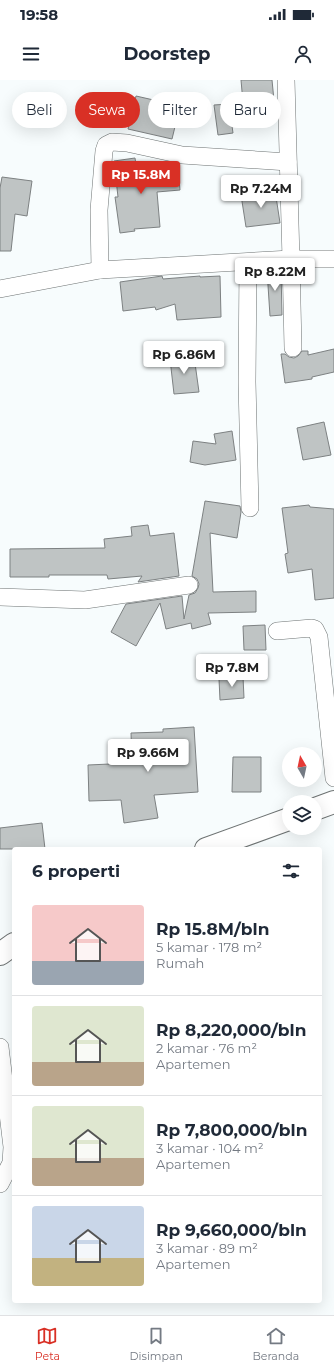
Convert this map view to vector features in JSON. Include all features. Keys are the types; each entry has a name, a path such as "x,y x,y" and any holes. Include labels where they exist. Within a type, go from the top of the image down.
{"street":[{"path":"286,80 293,348"},
{"path":"100,270 99,210 104,151 106,145 112,142 127,143 182,155 288,162"},
{"path":"0,289 100,270 291,259 334,259"},
{"path":"248,262 247,382 250,508"},
{"path":"0,597 85,600 188,585"},
{"path":"278,631 312,628 315,629 319,637 334,778"},
{"path":"322,806 334,802"},
{"path":"211,847 282,821"},
{"path":"0,954 12,945"},
{"path":"0,1047 12,1147 11,1163 0,1184"}],"building":[{"path":"241,80 272,80 273,92 242,92"},
{"path":"140,97 148,99 148,128 175,128 172,139 128,129 140,128"},
{"path":"214,105 220,105 220,128 232,128 233,133 218,135"},
{"path":"135,158 137,172 178,169 180,190 157,192 160,227 134,229 135,231 120,233 115,197 118,197 114,161"},
{"path":"2,177 32,181 27,216 15,214 11,251 0,251 0,188"},
{"path":"275,190 280,223 246,227 241,195"},
{"path":"267,270 281,270 282,315 270,316"},
{"path":"162,276 163,279 220,276 221,317 177,320 175,304 156,310 155,307 123,311 120,282"},
{"path":"334,349 334,372 312,377 312,379 285,383 281,354 294,358 302,351 308,351 308,355"},
{"path":"194,356 199,392 174,394 170,359"},
{"path":"324,422 331,455 303,460 297,428"},
{"path":"232,431 236,460 205,465 190,462 193,441 216,444 214,434"},
{"path":"205,501 240,506 241,512 237,538 210,533 213,592 256,591 256,612 208,613 211,624 192,629 191,623 166,629 160,603 136,646 111,632 126,604 182,596 184,619 189,595 195,593 199,584 197,579 192,576"},
{"path":"309,505 310,507 334,509 334,598 315,600 312,569 288,573 285,554 288,553 282,508"},
{"path":"148,525 150,536 174,533 179,576 138,582 142,576 108,579 107,575 10,577 10,549 105,548 104,539 132,536 131,527"},
{"path":"265,625 266,650 244,650 243,626"},
{"path":"243,677 244,698 220,700 219,679"},
{"path":"194,727 198,792 154,795 158,818 124,823 121,800 89,801 88,765 132,763 131,733 163,732 163,729"},
{"path":"233,757 261,757 261,792 232,792"},
{"path":"42,823 45,847 12,847 12,849 0,849 0,828"}]}
